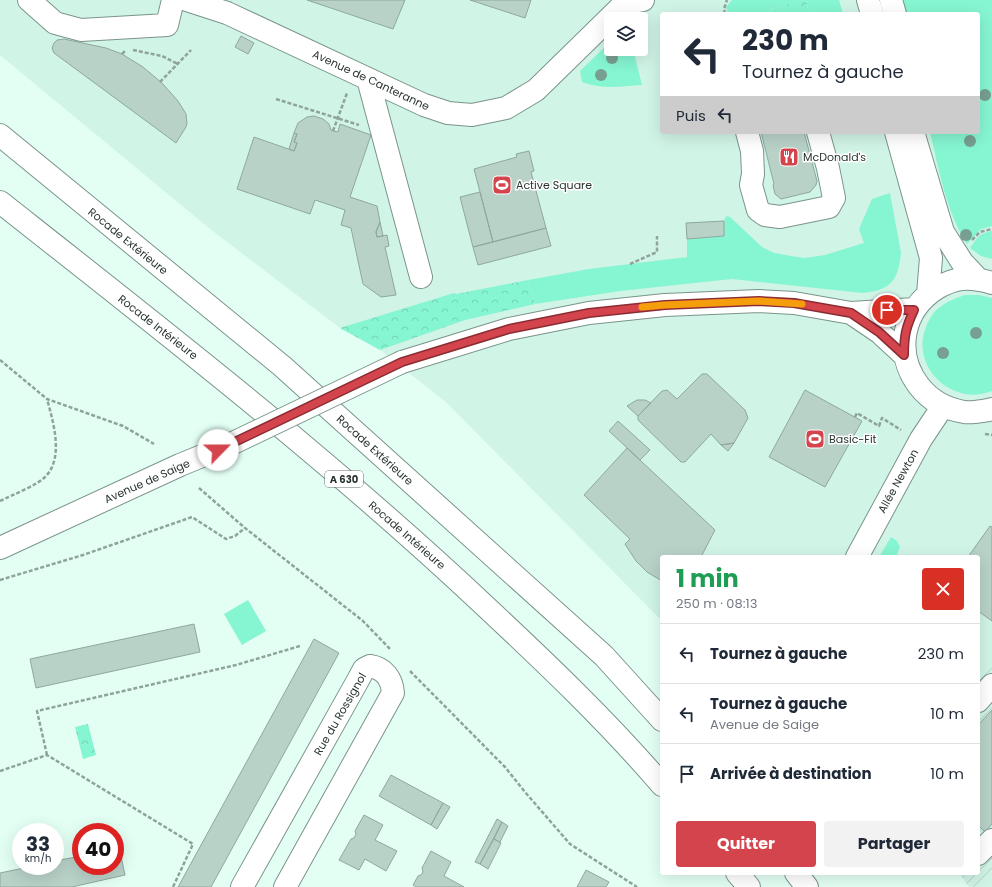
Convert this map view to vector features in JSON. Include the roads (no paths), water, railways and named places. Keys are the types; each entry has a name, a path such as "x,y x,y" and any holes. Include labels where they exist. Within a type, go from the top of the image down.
{"main road":[{"path":"29,0 55,23 81,30 167,26 173,0"},
{"name":"Avenue de Canteranne","path":"187,0 227,13 424,105 448,113 472,115 506,108 536,90 624,4 642,0"},
{"path":"859,0 862,12"},
{"path":"868,0 871,12"},
{"path":"876,0 879,12"},
{"path":"891,0 894,12"},
{"path":"368,79 421,277"},
{"path":"748,134 752,151 753,174 751,185 758,210 765,215 780,217 829,207 834,198 819,134"},
{"path":"897,134 931,258 921,302 906,328 904,355 911,376 925,394 943,406 966,412 991,410"},
{"path":"914,134 943,232 962,262 985,281"},
{"name":"Rocade Extérieure","path":"0,135 282,366 604,656 660,718"},
{"name":"Rocade Intérieure","path":"0,202 225,380 334,470 437,561 544,660 637,756 660,783"},
{"path":"921,302 943,284 961,279 985,281"},
{"name":"Avenue de Saige","path":"0,548 180,465 231,444 402,362 509,329 589,313 665,305 759,301 794,303 851,313 921,302"},
{"name":"Avenue de Saige","path":"851,313 879,332 904,355"},
{"name":"Allée Newton","path":"858,555 921,439 943,406"},
{"name":"Rue du Rossignol","path":"242,887 364,669 370,666 382,670 388,676 392,684 393,692 285,887"},
{"path":"980,699 992,686"},
{"path":"980,852 992,840"},
{"path":"739,875 749,887"},
{"path":"798,875 807,887"}],"place":[{"name":"McDonald's","path":"789,157"},
{"name":"Active Square","path":"502,185"},
{"name":"Basic-Fit","path":"815,439"}]}
